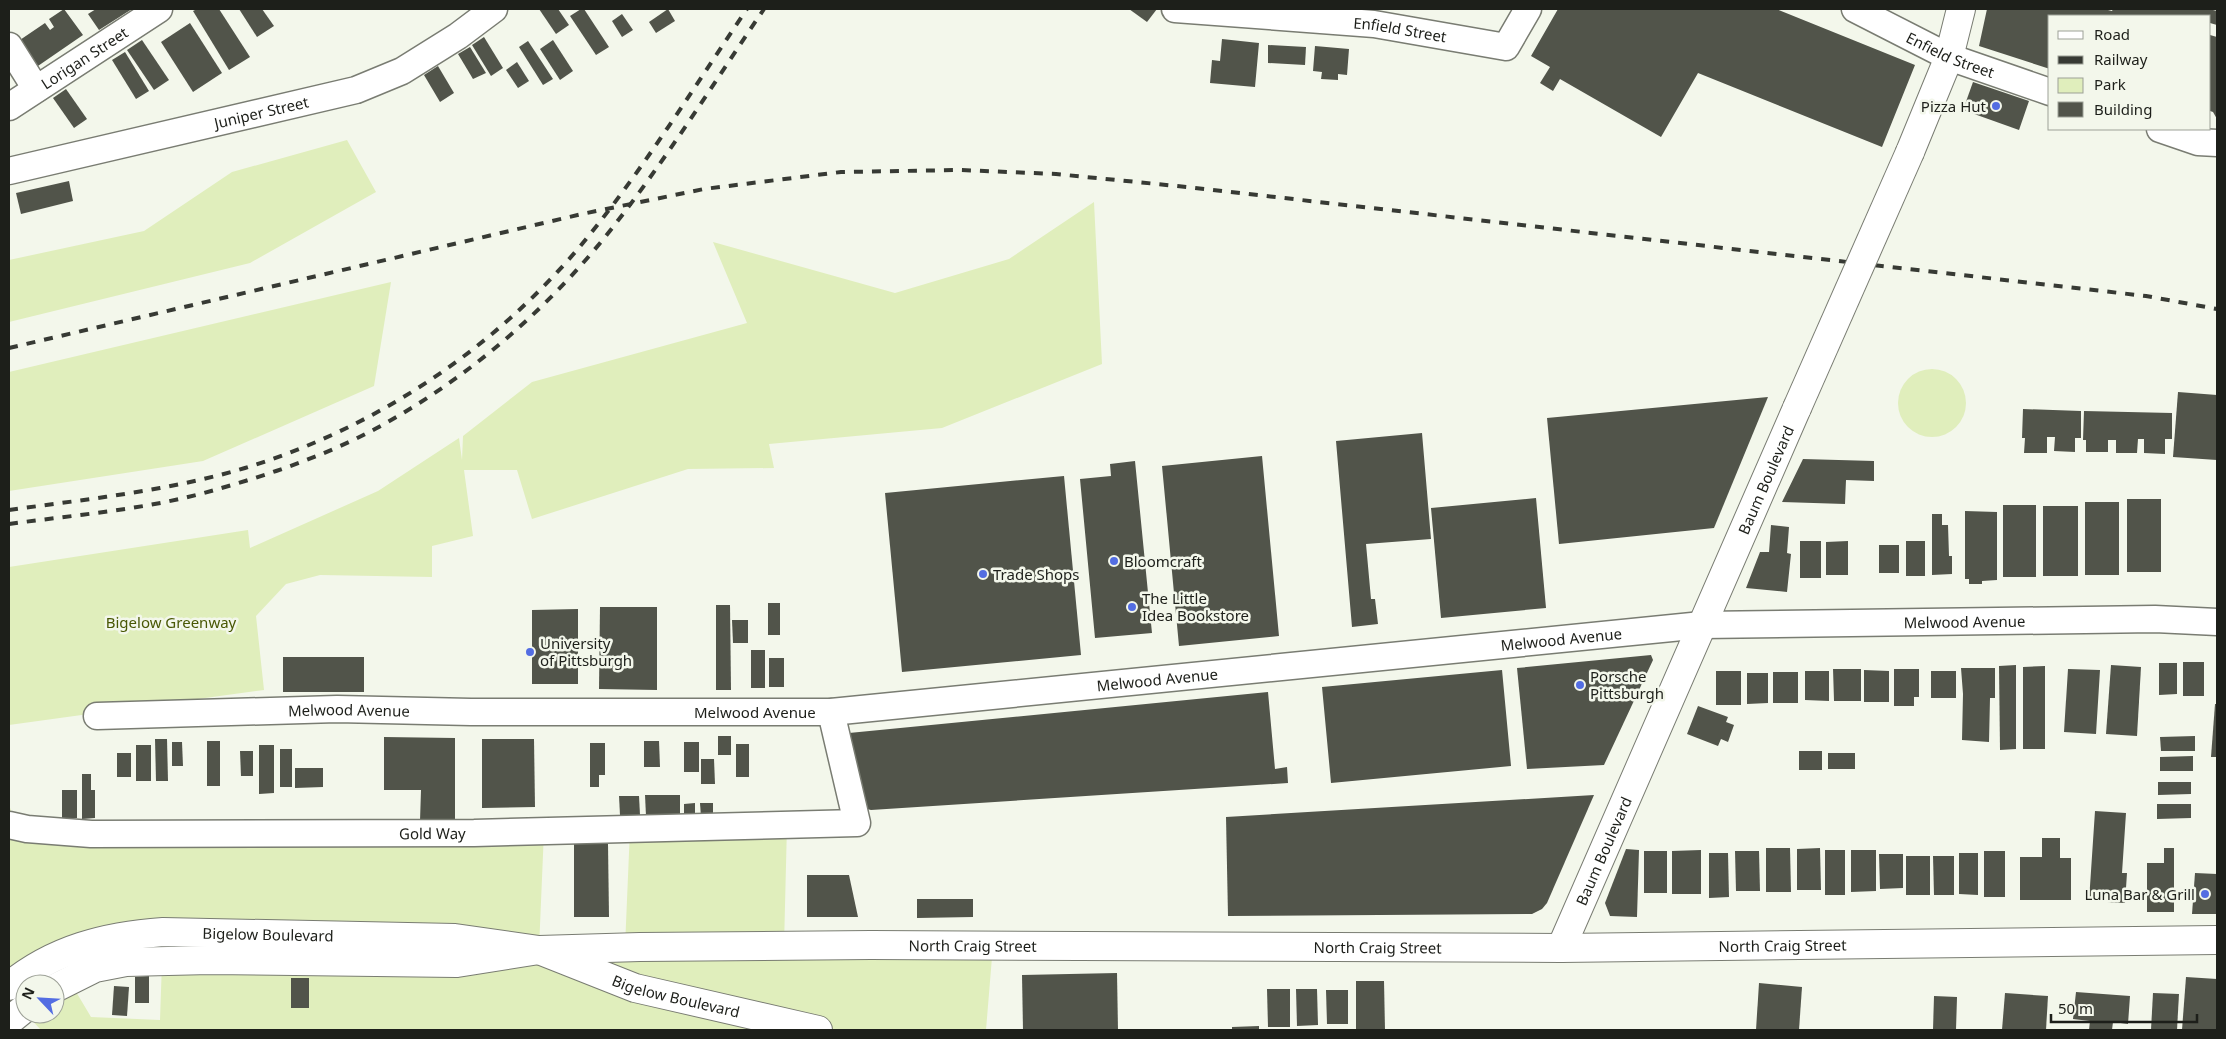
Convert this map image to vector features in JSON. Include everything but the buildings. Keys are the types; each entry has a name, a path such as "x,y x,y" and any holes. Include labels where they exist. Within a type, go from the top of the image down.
{"main road":[{"name":"Baum Boulevard","path":"1560,948 1910,152 1949,58 1961,9"},
{"name":"Bigelow Boulevard","path":"9,986 47,960 75,947 104,939 155,933 455,938 538,950 635,988 818,1030"},
{"name":"North Craig Street","path":"538,950 871,945 1560,948 2217,940"},
{"name":"Bigelow Boulevard","path":"65,983 94,968 126,962 210,960 457,963 538,950"}],"street":[{"name":"Lorigan Street","path":"9,107 159,9"},
{"name":"Juniper Street","path":"9,171 356,90 402,71 458,36 494,9"},
{"name":"Enfield Street","path":"1175,9 1372,17 1506,47 1528,9"},
{"name":"Enfield Street","path":"1855,9 1949,58 2048,91"},
{"path":"9,46 36,88"},
{"path":"2163,130 2198,142 2217,143"},
{"name":"Melwood Avenue","path":"97,716 337,709 471,712 831,712 1702,625 2155,619 2217,622"},
{"name":"Gold Way","path":"9,825 27,829 91,834 130,834 474,833 857,823 831,712"}],"green space":[{"path":"347,140 376,192 250,263 9,322 9,260 144,231 232,172"},
{"name":"Bigelow Greenway","path":"1094,202 1102,364 942,428 769,444 774,468 688,469 532,519 517,470 464,470 473,536 432,546 432,577 320,575 286,584 256,616 264,690 9,725 9,567 248,530 250,548 378,491 459,438 462,460 463,436 532,382 747,323 713,242 895,293 1009,259"},
{"path":"391,282 374,386 203,461 9,491 9,372"},
{"path":"1932,369 1945,372 1956,379 1963,390 1966,403 1963,416 1956,427 1945,434 1932,437 1919,434 1908,427 1901,416 1898,403 1901,390 1908,379 1919,372"},
{"path":"9,805 16,824 544,831 539,949 625,947 630,829 787,825 784,946 993,945 986,1030 41,1030 35,1024 65,1024 65,982 69,980 91,1017 160,1020 163,933 44,974 15,974 15,984 9,986"}],"railway":[{"path":"9,510 187,483 245,468 295,451 344,429 391,405 436,376 478,345 519,310 556,273 591,233 652,151 747,9"},
{"path":"9,524 156,504 248,480 292,466 334,449 375,429 438,391 525,322 577,270 601,242 665,156 764,9"},
{"path":"9,348 582,214 704,189 841,172 960,170 1056,174 1187,187 2146,296 2217,309"}],"place":[{"name":"Pizza Hut","path":"1996,106"},
{"name":"Bloomcraft","path":"1114,561"},
{"name":"Trade Shops","path":"983,574"},
{"name":"The Little Idea Bookstore","path":"1132,607"},
{"name":"University of Pittsburgh","path":"530,652"},
{"name":"Porsche Pittsburgh","path":"1580,685"},
{"name":"Luna Bar & Grill","path":"2205,894"}]}
